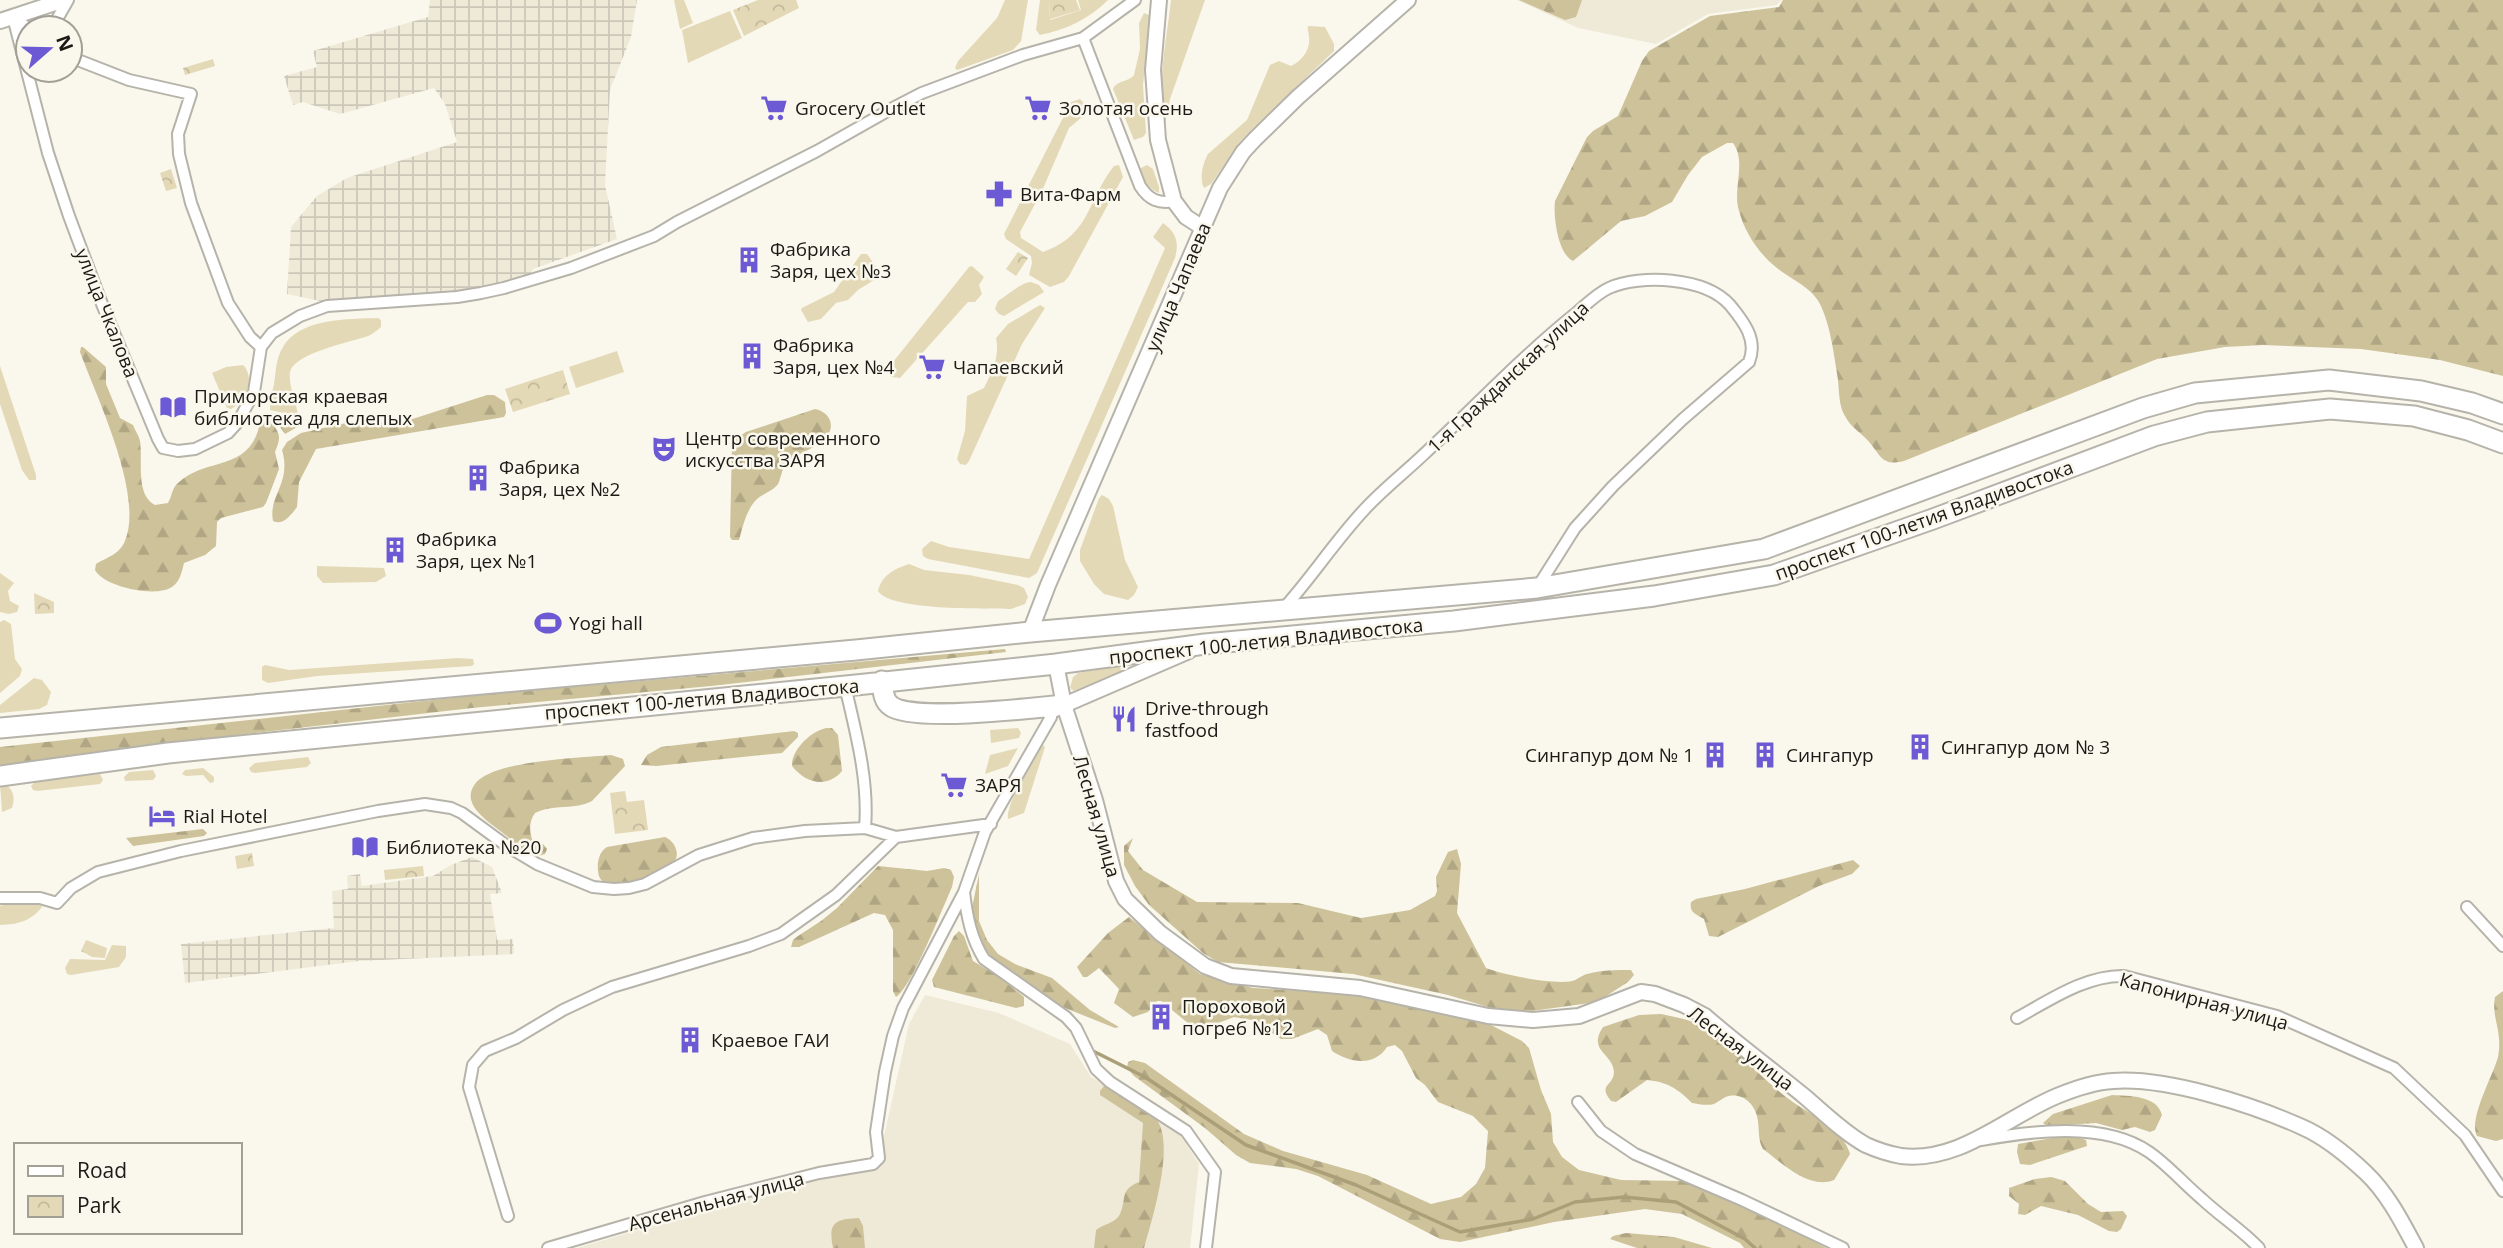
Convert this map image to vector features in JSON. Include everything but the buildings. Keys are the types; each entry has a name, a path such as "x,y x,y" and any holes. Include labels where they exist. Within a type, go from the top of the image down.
{"highway":[{"name":"проспект 100-летия Владивостока","path":"0,728 1030,632 1537,588 1765,549 2143,408 2195,393 2329,380 2421,391 2472,403 2503,414"},
{"name":"проспект 100-летия Владивостока","path":"0,776 168,753 845,687 1056,664 1205,644 1454,621 1643,597 1774,575 2154,436 2207,422 2330,409 2414,416 2468,430 2503,443"},
{"path":"882,681 888,704 901,711 972,713 1065,705"}],"main road":[{"path":"6,19 66,0"},
{"path":"1159,0 1154,43 1158,139 1174,201 1186,217 1203,228"},
{"name":"улица Чапаева","path":"1030,632 1220,188 1243,152 1255,139 1298,97 1408,0"},
{"path":"1065,705 1205,644"},
{"name":"Лесная улица","path":"1056,664 1065,705 1095,800 1116,881 1125,899 1160,933 1205,966 1231,976 1360,988 1488,1016 1533,1020 1579,1016 1641,992 1655,994 1705,1016 1864,1144 1902,1156 1931,1156 1975,1142 2055,1097 2089,1085 2136,1081 2182,1089 2251,1108 2304,1128 2336,1148 2367,1174 2382,1192 2416,1248"}],"street":[{"path":"84,62 129,80 191,94 178,134 179,154 191,203 228,303 250,337 261,347 272,333 288,321 314,309 481,293 571,268 654,236 817,152 922,93 1023,55 1083,37 1135,0"},
{"name":"улица Чкалова","path":"6,19 69,216 106,316 163,448 178,451 195,449 228,433 238,422 254,392 261,347"},
{"path":"1083,37 1140,186 1157,202 1162,204 1174,201"},
{"name":"1-я Гражданская улица","path":"1282,611 1388,484 1421,457 1540,342 1606,290 1649,279 1685,283 1709,290 1725,300 1741,319 1751,337 1753,352 1749,362 1683,419 1613,486 1575,528 1537,588"},
{"path":"845,687 862,768 867,806 865,828"},
{"path":"1065,705 1049,715 1051,717 976,855 964,892 968,923 984,960 1066,1017 1076,1028 1096,1069 1110,1082 1186,1131 1195,1142 1215,1172 1206,1248"},
{"path":"0,898 40,898 57,903 71,888 98,872 252,836 425,804 451,808 462,813 537,864 593,887 629,888 660,877 699,855 737,842 805,831 865,828 896,837 991,824"},
{"path":"508,1216 469,1087 473,1065 485,1051 516,1038 563,1010 612,987 781,934 836,895 896,837"},
{"name":"Арсенальная улица","path":"548,1248 705,1202 819,1173 873,1164 879,1158 876,1132 893,1036 903,1008 964,892"},
{"path":"2467,907 2503,946"},
{"name":"Капонирная улица","path":"2017,1018 2075,988 2112,975 2277,1016 2394,1068 2465,1135 2503,1191"},
{"path":"1578,1101 1601,1131 1635,1154 1742,1200 1843,1248"},
{"path":"1975,1142 2003,1136 2080,1131 2115,1138 2149,1151 2259,1248"}],"shaded area":[{"path":"430,0 637,0 631,37 610,90 605,185 617,239 533,269 527,281 469,298 320,301 287,294 291,227 317,196 347,178 457,142 445,104 434,88 340,114 303,102 293,105 284,76 317,67 313,51 428,17"},
{"path":"1517,0 1781,0 1777,5 1708,14 1656,44 1578,28"},
{"path":"472,857 492,867 502,893 490,894 497,940 513,939 514,954 359,961 185,983 181,944 334,928 332,891 348,889 347,876 360,874 362,886 433,876"},
{"path":"925,995 999,1013 1070,1044 1091,1077 1173,1123 1199,1164 1190,1248 577,1248 879,1159 909,1024"}],"green space":[{"path":"674,0 684,0 693,23 680,29"},
{"path":"758,0 796,0 799,8 744,36 733,10"},
{"path":"1005,0 1028,0 1021,41 1013,50 957,70 955,68 958,61 997,18"},
{"path":"1040,0 1049,0 1050,20 1081,10 1078,0 1108,0 1077,23 1040,35 1036,30"},
{"path":"1049,0 1076,0 1080,10 1050,19"},
{"path":"1171,0 1205,0 1170,99 1165,123 1161,97"},
{"path":"1519,0 1582,0 1576,17 1565,20"},
{"path":"1783,0 2503,0 2503,376 2440,360 2361,349 2263,345 2225,347 2157,359 1904,461 1887,461 1880,457 1867,439 1850,424 1843,412 1830,333 1821,306 1808,289 1770,262 1745,227 1737,203 1739,159 1733,143 1727,143 1702,157 1672,202 1645,216 1621,221 1573,261 1560,243 1555,201 1587,137 1618,116 1649,51 1710,16 1779,7"},
{"path":"730,11 742,38 688,63 682,30"},
{"path":"1144,13 1151,16 1143,85 1146,133 1134,140 1113,89 1134,75 1140,49 1139,23"},
{"path":"1308,26 1325,27 1334,44 1334,51 1252,129 1211,184 1204,188 1202,171 1208,154 1247,120 1270,65 1279,61 1291,66 1304,55 1309,42"},
{"path":"213,59 215,66 185,75 183,68"},
{"path":"1080,99 1088,112 1069,128 1042,191 1020,232 1021,238 1043,252 1059,245 1079,226 1114,166 1119,165 1123,177 1069,276 1064,282 1050,287 1029,275 1031,256 1006,239 1004,234 1071,102"},
{"path":"1147,165 1153,169 1159,193 1149,187 1142,177 1139,169"},
{"path":"171,169 177,188 166,191 160,173"},
{"path":"1163,223 1176,239 1175,258 1037,573 1029,578 923,556 922,549 931,541 949,547 1029,559 1165,248 1153,237"},
{"path":"1018,252 1028,258 1016,276 1006,269"},
{"path":"861,254 867,254 879,271 879,277 848,300 836,303 821,319 808,322 802,308 834,292"},
{"path":"972,266 984,277 979,285 982,294 975,302 968,302 900,378 892,377 889,367"},
{"path":"1031,282 1039,285 1044,292 1004,316 999,314 995,309 998,301"},
{"path":"1040,305 1045,308 1022,344 969,461 966,465 960,464 957,459 965,431 967,396 984,388 996,358 996,338 1008,324"},
{"path":"378,318 381,320 381,327 370,335 324,349 294,365 290,377 298,416 270,410 278,360 290,337 312,325"},
{"path":"81,347 106,367 106,384 120,418 133,425 139,439 142,485 149,500 155,505 168,503 176,485 189,475 226,462 247,450 255,439 260,423 270,421 278,433 275,452 279,469 266,503 263,507 221,518 217,522 216,546 205,555 184,563 177,582 164,590 143,591 119,586 100,576 95,570 96,564 116,553 125,541 129,522 128,499 116,446 80,352"},
{"path":"617,351 624,372 576,388 569,367"},
{"path":"243,365 249,376 248,389 241,401 231,409 227,408 212,373 226,367"},
{"path":"0,366 36,480 29,480 22,470 0,404"},
{"path":"563,370 570,394 513,412 505,389"},
{"path":"494,395 505,402 504,417 316,449 299,482 297,507 283,521 273,521 272,512 284,471 282,450 287,442 301,433 355,421 400,423"},
{"path":"815,409 823,412 831,424 826,438 787,462 778,484 756,500 750,509 739,540 732,540 732,441 746,432"},
{"path":"278,419 299,426 285,434 278,424"},
{"path":"1102,495 1109,499 1113,506 1125,560 1138,587 1128,600 1104,594 1094,584 1080,561 1080,550"},
{"path":"909,564 924,570 969,575 1018,585 1024,588 1028,597 1025,604 1011,609 961,608 900,602 878,591 889,573"},
{"path":"317,566 384,568 386,576 376,582 323,583 317,576"},
{"path":"0,573 14,583 8,591 10,601 19,606 17,612 0,612"},
{"path":"34,593 54,602 54,613 35,614"},
{"path":"4,620 11,624 15,659 22,669 20,676 0,693 0,622"},
{"path":"1005,649 1006,652 711,686 472,708 255,733 0,766 0,747 469,696"},
{"path":"473,659 474,664 317,676 268,683 262,680 262,667 265,665 289,670"},
{"path":"1119,666 1122,671 1074,691 1070,688 1073,677 1078,673"},
{"path":"34,678 42,680 51,692 47,705 39,709 0,713 0,705"},
{"path":"827,728 832,728 838,735 842,771 830,780 816,782 797,772 792,766 793,760 804,742"},
{"path":"1018,728 1021,733 1019,738 991,743 990,730"},
{"path":"794,731 798,733 798,737 782,753 656,766 641,765 647,755 661,747"},
{"path":"1041,743 1045,747 1024,813 1008,819 1015,793"},
{"path":"1018,748 1008,766 985,774 990,755"},
{"path":"611,755 623,759 625,766 592,801 535,813 530,825 531,833 535,845 543,844 547,849 543,855 532,855 519,847 479,813 471,799 475,784 500,770 560,759"},
{"path":"308,757 311,763 307,767 255,773 249,768 255,763"},
{"path":"203,768 214,777 214,782 210,783 203,775 182,774 185,770"},
{"path":"153,770 156,776 153,780 125,781 124,777 129,772"},
{"path":"100,774 103,780 100,784 37,791 31,786 37,780"},
{"path":"0,784 7,785 14,798 12,808 2,812"},
{"path":"625,791 627,802 644,800 648,830 615,834 610,793"},
{"path":"203,829 207,833 204,836 133,846 126,838"},
{"path":"665,837 674,845 677,857 665,869 631,884 609,885 601,880 598,861 607,847"},
{"path":"1133,838 1128,851 1143,870 1197,902 1298,903 1361,918 1410,910 1435,896 1436,877 1448,852 1457,849 1461,864 1457,913 1486,968 1554,982 1572,981 1587,974 1609,971 1631,970 1634,975 1628,982 1597,1002 1532,1011 1498,1010 1448,995 1353,974 1218,962 1203,953 1149,905 1135,886 1124,865 1124,846"},
{"path":"252,853 254,866 237,869 235,856"},
{"path":"1853,860 1860,866 1852,874 1819,886 1718,937 1709,936 1704,919 1691,909 1691,902 1696,899 1745,889"},
{"path":"423,866 424,876 385,880 384,870"},
{"path":"878,866 927,871 944,868 951,870 954,877 918,964 896,997 893,991 893,930 885,915 874,913 799,947 791,947 793,940 837,908"},
{"path":"979,874 979,921 987,940 998,954 1015,964 1052,978 1090,1010 1119,1027 1115,1028 1065,1008 985,951 973,923 973,903"},
{"path":"8,903 40,904 42,907 23,921 0,925 0,906"},
{"path":"1129,917 1200,974 1253,988 1345,993 1487,1023 1522,1041 1529,1048 1551,1114 1553,1142 1562,1157 1579,1170 1621,1180 1684,1181 1741,1203 1826,1248 1744,1248 1740,1243 1682,1214 1645,1209 1554,1222 1460,1242 1440,1239 1318,1176 1296,1169 1250,1163 1134,1076 1127,1068 1128,1062 1133,1060 1145,1063 1244,1134 1283,1151 1367,1175 1431,1204 1461,1197 1476,1184 1485,1168 1488,1131 1473,1116 1438,1102 1416,1078 1402,1051 1395,1045 1387,1047 1375,1058 1361,1061 1332,1051 1327,1035 1318,1029 1292,1039 1281,1039 1252,1020 1234,1017 1203,1029 1194,1028 1161,1001 1157,1001 1148,1012 1133,1017 1114,1003 1119,989 1099,968 1083,977 1077,967 1108,933"},
{"path":"959,931 964,936 973,961 998,976 1024,997 1024,1006 1016,1008 934,987 932,980"},
{"path":"86,940 107,948 105,958 92,957 81,951"},
{"path":"112,945 126,946 126,957 119,967 67,974 65,968 70,959 105,960"},
{"path":"2503,991 2503,1139 2496,1141 2477,1136 2475,1129 2478,1109 2498,1057 2499,1039 2494,1004 2495,997"},
{"path":"1661,1014 1694,1023 1712,1032 1786,1097 1832,1129 1850,1154 1834,1180 1815,1181 1796,1174 1763,1149 1756,1112 1747,1100 1739,1096 1703,1105 1692,1103 1681,1093 1660,1082 1647,1080 1616,1102 1611,1101 1606,1088 1613,1077 1613,1066 1599,1047 1598,1041 1603,1027 1639,1015"},
{"path":"1104,1086 1110,1087 1146,1110 1156,1119 1162,1130 1163,1163 1144,1248 1094,1248 1096,1230 1118,1217 1126,1192 1139,1182 1143,1123 1100,1095"},
{"path":"2112,1095 2142,1098 2159,1108 2162,1115 2155,1130 2150,1132 2135,1127 2122,1130 2096,1123 2047,1126 2043,1123 2053,1114"},
{"path":"2077,1137 2086,1140 2087,1146 2030,1165 2020,1164 2018,1144"},
{"path":"2051,1177 2065,1181 2088,1204 2101,1212 2123,1211 2127,1216 2121,1229 2117,1232 2109,1231 2078,1215 2041,1206 2025,1215 2018,1214 2019,1204 2009,1196 2009,1188 2035,1179"},
{"path":"859,1218 863,1226 865,1248 833,1248 831,1233 835,1224 838,1221"},
{"path":"1626,1233 1674,1237 1712,1248 1637,1248 1610,1239"}],"waterway":[{"path":"1091,1050 1145,1077 1246,1145 1356,1185 1460,1232 1533,1219 1575,1202 1624,1197 1676,1202 1745,1239 1755,1248"}],"place":[{"name":"Grocery Outlet","path":"774,108"},
{"name":"Золотая осень","path":"1038,108"},
{"name":"Вита-Фарм","path":"999,194"},
{"name":"Фабрика Заря, цех №3","path":"749,260"},
{"name":"Фабрика Заря, цех №4","path":"752,356"},
{"name":"Чапаевский","path":"932,367"},
{"name":"Приморская краевая библиотека для слепых","path":"173,407"},
{"name":"Центр современного искусства ЗАРЯ","path":"664,449"},
{"name":"Фабрика Заря, цех №2","path":"478,478"},
{"name":"Фабрика Заря, цех №1","path":"395,550"},
{"name":"Yogi hall","path":"548,623"},
{"name":"Drive-through fastfood","path":"1124,719"},
{"name":"Сингапур дом № 3","path":"1920,747"},
{"name":"Сингапур дом № 1","path":"1715,755"},
{"name":"Сингапур","path":"1765,755"},
{"name":"ЗАРЯ","path":"954,785"},
{"name":"Rial Hotel","path":"162,816"},
{"name":"Библиотека №20","path":"365,847"},
{"name":"Пороховой погреб №12","path":"1161,1017"},
{"name":"Краевое ГАИ","path":"690,1040"}]}
